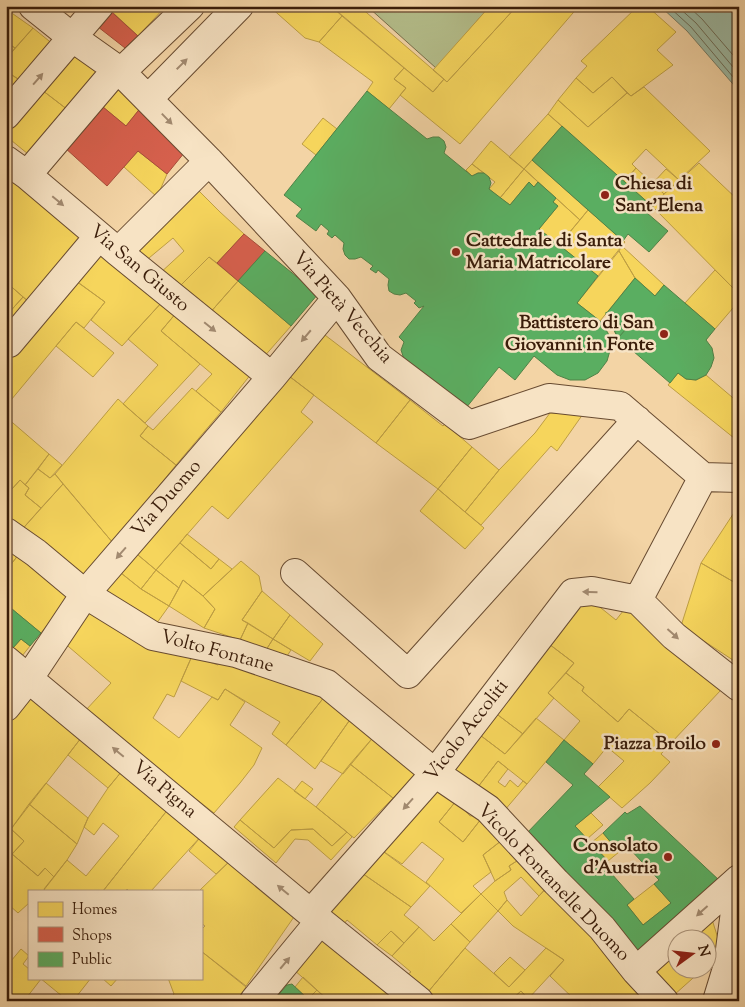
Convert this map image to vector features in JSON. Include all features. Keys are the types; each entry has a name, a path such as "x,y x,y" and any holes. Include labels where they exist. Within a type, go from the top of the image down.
{"street":[{"name":"Via Pietà Vecchia","path":"33,6 73,38 119,70 337,298 379,357 468,425 549,398 620,406 703,477"},
{"path":"6,116 99,6"},
{"path":"17,168 119,70 190,6"},
{"path":"148,99 239,6"},
{"path":"9,343 108,244 208,161"},
{"name":"Via San Giusto","path":"17,168 272,377"},
{"name":"Via Duomo","path":"6,707 29,678 85,594 272,377 337,298"},
{"path":"295,573 408,674 637,420"},
{"path":"739,478 703,477 638,600 674,636 739,687"},
{"name":"Volto Fontane","path":"6,532 36,553 85,594 153,636 236,652 327,684"},
{"name":"Vicolo Accoliti","path":"254,1001 316,917 435,773 573,593 592,591 638,600"},
{"name":"Via Pigna","path":"6,660 419,1001"},
{"name":"Vicolo Fontanelle Duomo","path":"327,684 435,773 488,809 602,928 664,1001"},
{"path":"636,970 739,880"},
{"path":"717,1001 728,964 739,880"}],"green space":[{"path":"369,6 490,6 436,68"}],"water":[{"path":"660,6 739,6 739,91 687,31"}],"building: Homes":[{"path":"67,6 89,6 81,17"},
{"path":"106,6 166,6 138,36"},
{"path":"269,6 331,6 342,16 319,42 305,38"},
{"path":"331,6 360,6 444,79 433,92"},
{"path":"490,6 517,6 447,82 433,70"},
{"path":"517,6 579,6 460,144 400,95 406,88 394,79 404,68 433,92 444,79 447,82"},
{"path":"638,6 647,6 676,32 657,50 673,65 631,96 612,77 593,93 576,78 587,66 581,61"},
{"path":"6,9 33,28 15,48 6,42"},
{"path":"342,16 404,68 394,79 406,88 389,109 367,91 373,82 319,42"},
{"path":"33,28 54,45 24,83 6,71 6,59"},
{"path":"6,42 15,48 6,59"},
{"path":"70,49 103,71 68,110 38,87"},
{"path":"6,71 24,83 6,104"},
{"path":"612,77 627,93 588,127 558,100 576,78 593,93"},
{"path":"116,83 142,106 126,126 97,102"},
{"path":"38,87 68,110 28,154 6,136 6,124"},
{"path":"644,87 710,151 679,180 646,149 632,164 636,168 624,182 548,114 558,100 588,127 627,93 631,96"},
{"path":"548,114 562,126 524,169 509,157"},
{"path":"323,118 337,129 316,155 302,144"},
{"path":"491,141 524,169 500,198 489,189 495,182 472,164"},
{"path":"138,151 167,174 157,197 124,167"},
{"path":"532,160 588,210 580,220 524,169"},
{"path":"699,163 739,201 739,290 737,292 653,207 664,194"},
{"path":"472,164 484,173 472,176 466,170"},
{"path":"636,168 664,194 653,207 624,182"},
{"path":"524,169 538,182 534,187 529,182 510,205 500,198"},
{"path":"666,169 679,180 664,194 653,183"},
{"path":"6,174 82,237 29,302 6,282"},
{"path":"195,187 244,234 217,263 209,257 176,290 158,275 184,251 173,238 143,263 125,248"},
{"path":"556,198 580,220 559,245 539,229 558,206 553,202"},
{"path":"588,210 625,242 598,276 559,245"},
{"path":"622,246 664,285 655,296 635,278 619,251"},
{"path":"100,250 163,301 122,346 91,320 105,302 73,279"},
{"path":"619,251 635,278 600,321 577,303"},
{"path":"209,257 238,281 208,315 176,290"},
{"path":"715,270 739,294 739,301 715,329 685,303"},
{"path":"75,280 105,302 84,328 76,322 6,406 6,359"},
{"path":"238,281 291,326 262,359 208,315"},
{"path":"6,282 23,297 6,316"},
{"path":"23,297 29,302 6,327 6,316"},
{"path":"163,301 177,312 161,331 200,364 145,423 123,404 158,365 128,339"},
{"path":"177,312 251,374 221,412 196,391 212,374 161,331"},
{"path":"76,322 114,353 93,377 56,346"},
{"path":"321,332 410,400 376,443 285,373"},
{"path":"285,373 314,395 301,412 313,422 228,519 212,506 156,570 132,550"},
{"path":"678,373 686,379 696,380 706,375 739,403 739,442 668,385"},
{"path":"192,388 221,412 176,465 140,436 148,426 153,430"},
{"path":"118,399 148,426 140,436 176,465 113,543 55,474"},
{"path":"410,400 443,426 445,424 472,447 438,489 376,443"},
{"path":"550,413 583,414 557,451 551,446 481,525 465,512 499,470 535,433"},
{"path":"6,417 49,454 25,485 20,480 12,489 6,484 6,474 8,472 6,470"},
{"path":"472,447 499,470 465,512 438,489"},
{"path":"49,454 62,465 50,478 38,469"},
{"path":"38,469 50,478 55,474 63,484 41,508 25,495 29,488 25,485"},
{"path":"20,480 29,488 25,495 41,508 18,534 6,525 6,484 12,489"},
{"path":"63,484 113,543 83,580 18,534"},
{"path":"438,489 484,528 465,549 420,511"},
{"path":"739,505 739,585 701,563"},
{"path":"187,534 219,559 211,569 180,543"},
{"path":"6,539 22,550 9,567 6,565"},
{"path":"180,543 211,569 219,559 232,569 203,596 183,580 179,588 156,570"},
{"path":"22,550 74,590 41,633 6,604 6,571"},
{"path":"132,550 156,570 141,589 116,569"},
{"path":"241,561 259,576 262,591 242,620 248,623 240,640 204,628 215,609 203,596"},
{"path":"701,563 739,585 739,664 681,626"},
{"path":"116,569 141,589 169,606 154,627 98,594"},
{"path":"156,570 179,588 169,606 141,589"},
{"path":"183,580 203,596 215,609 204,628 169,606"},
{"path":"262,591 290,615 273,639 242,620"},
{"path":"586,596 616,620 627,606 721,690 671,743 629,709 618,722 582,691 584,687 566,673 574,663 549,644"},
{"path":"91,605 192,656 174,697 167,694 153,718 179,738 212,697 218,700 225,689 245,702 230,725 262,748 254,765 214,813 85,711 111,683 62,641"},
{"path":"290,615 323,644 310,661 273,639"},
{"path":"248,623 273,639 266,650 240,640"},
{"path":"21,639 30,646 22,656 12,649"},
{"path":"273,639 291,650 285,659 266,650"},
{"path":"549,644 574,663 548,693 554,698 523,734 494,712"},
{"path":"222,654 329,691 286,745 272,734 280,722 225,689 218,700 181,681 192,656 218,665"},
{"path":"566,673 584,687 582,691 618,722 629,709 671,743 661,754 670,762 622,808 598,787 624,761 607,747 593,764 564,740 580,721 548,693"},
{"path":"329,691 354,714 315,769 286,745"},
{"path":"30,698 81,738 11,829 24,841 6,861 6,727"},
{"path":"494,712 523,734 505,754 476,732"},
{"path":"354,714 376,734 343,774 321,761"},
{"path":"536,718 564,740 527,784 498,761 474,792 445,769 476,732 505,754"},
{"path":"376,734 422,771 393,798 350,764"},
{"path":"81,738 122,771 108,788 68,755"},
{"path":"498,761 508,769 498,782 505,787 510,780 518,787 523,781 527,784 504,811 474,792"},
{"path":"350,764 393,798 354,838 316,807"},
{"path":"122,771 169,808 104,890 45,890 67,860 86,876 119,836 103,823 94,835 84,827 108,788"},
{"path":"278,778 347,832 332,846 313,829 291,830 274,848 240,820"},
{"path":"302,781 313,789 305,799 294,791"},
{"path":"46,783 88,818 77,844 29,804"},
{"path":"433,786 456,801 439,822 463,842 485,814 506,837 483,855 491,872 473,886 481,894 461,913 426,882 444,859 422,842 402,864 377,847"},
{"path":"456,801 470,816 485,814 463,842 439,822"},
{"path":"29,804 77,844 54,877 45,868 38,876 12,854 24,841 11,829"},
{"path":"169,808 203,834 152,890 104,890"},
{"path":"591,813 603,825 587,839 575,826"},
{"path":"240,820 274,848 291,830 313,829 332,846 347,832 352,837 331,860 308,840 295,839 276,863 234,827"},
{"path":"603,833 619,852 608,861 591,843"},
{"path":"203,834 232,859 216,874 189,851"},
{"path":"506,837 523,857 509,866 511,870 495,881 483,855"},
{"path":"377,847 430,886 411,907 356,869"},
{"path":"12,854 38,876 45,868 54,877 44,890 28,890 28,904 18,913 9,905 6,908 6,861"},
{"path":"523,857 548,886 539,896 521,877 504,892 507,900 498,911 481,894 511,870 509,866"},
{"path":"232,859 296,914 246,986 202,952 202,929 205,926 202,924 202,890 200,890"},
{"path":"356,869 411,907 404,915 419,927 404,943 391,931 377,945 347,920 344,924 324,911"},
{"path":"654,884 671,903 643,925 627,905"},
{"path":"548,886 648,1001 576,1001 550,976 564,960 513,926 498,911 507,900 521,916"},
{"path":"481,894 498,911 470,942 451,924"},
{"path":"710,913 715,930 692,930"},
{"path":"451,924 470,942 428,992 408,974 411,972 392,956 419,927 434,941"},
{"path":"391,931 404,943 392,956 377,945"},
{"path":"718,938 721,948 718,951"},
{"path":"321,939 408,1001 362,1001 356,995 350,1001 329,1001 293,969"},
{"path":"465,948 509,987 546,948 564,960 528,999 521,991 510,1001 442,1001 428,992"},
{"path":"21,949 28,955 23,964 28,968 28,980 40,980 24,1001 15,1001 6,994 6,967"},
{"path":"202,952 246,987 236,1001 167,1001 174,994 169,980 202,980"},
{"path":"668,952 668,980 691,980 674,995 650,968"},
{"path":"510,957 525,970 509,987 494,973"},
{"path":"303,977 317,990 308,999 295,987"},
{"path":"42,980 89,980 73,1001 68,1001"},
{"path":"104,980 116,980 111,986"},
{"path":"738,988 739,1001 732,1001"},
{"path":"317,990 329,1001 310,1001 308,999"},
{"path":"521,991 530,1001 510,1001"}],"building: Shops":[{"path":"105,6 138,36 125,48 93,23"},
{"path":"97,102 126,126 142,106 189,147 167,174 138,151 107,186 64,147"},
{"path":"244,234 265,251 238,281 217,263"}],"building: Public":[{"name":"Cattedrale di Santa Maria Matricolare","path":"367,91 427,139 439,137 444,141 446,147 444,153 472,176 484,173 489,177 491,183 489,189 510,205 529,182 534,187 538,182 556,198 553,202 558,206 539,229 598,276 577,303 600,321 608,333 611,347 607,361 598,373 585,380 570,380 557,375 534,356 515,380 499,367 466,408 404,359 401,350 404,342 399,337 424,306 419,308 414,303 416,301 406,293 400,295 389,291 389,279 378,270 376,273 370,269 373,266 361,257 349,259 343,249 344,243 335,235 332,238 327,234 329,231 321,224 316,231 296,216 302,209 284,195"},
{"name":"Chiesa di Sant'Elena","path":"562,126 653,207 647,213 668,231 649,252 628,234 623,241 532,160"},
{"path":"265,251 318,294 291,326 238,281"},
{"name":"Battistero di San Giovanni in Fonte","path":"635,278 655,296 664,285 715,329 706,340 712,348 714,358 706,375 696,380 686,379 678,373 670,383 618,338 606,314"},
{"path":"606,312 626,329 618,338 606,314"},
{"path":"6,604 41,633 30,646 21,639 12,649 6,644"},
{"path":"564,740 593,764 584,774 610,797 575,826 608,861 603,864 634,899 627,905 643,925 671,903 654,884 659,880 627,846 619,852 603,833 625,812 627,814 640,806 720,881 635,959 526,834 573,785 546,762"},
{"path":"292,984 310,1001 273,1001 287,985"}],"place":[{"name":"Chiesa di Sant'Elena","path":"605,195"},
{"name":"Cattedrale di Santa Maria Matricolare","path":"456,252"},
{"name":"Battistero di San Giovanni in Fonte","path":"664,334"},
{"name":"Piazza Broilo","path":"716,744"},
{"name":"Consolato d'Austria","path":"668,857"}]}
